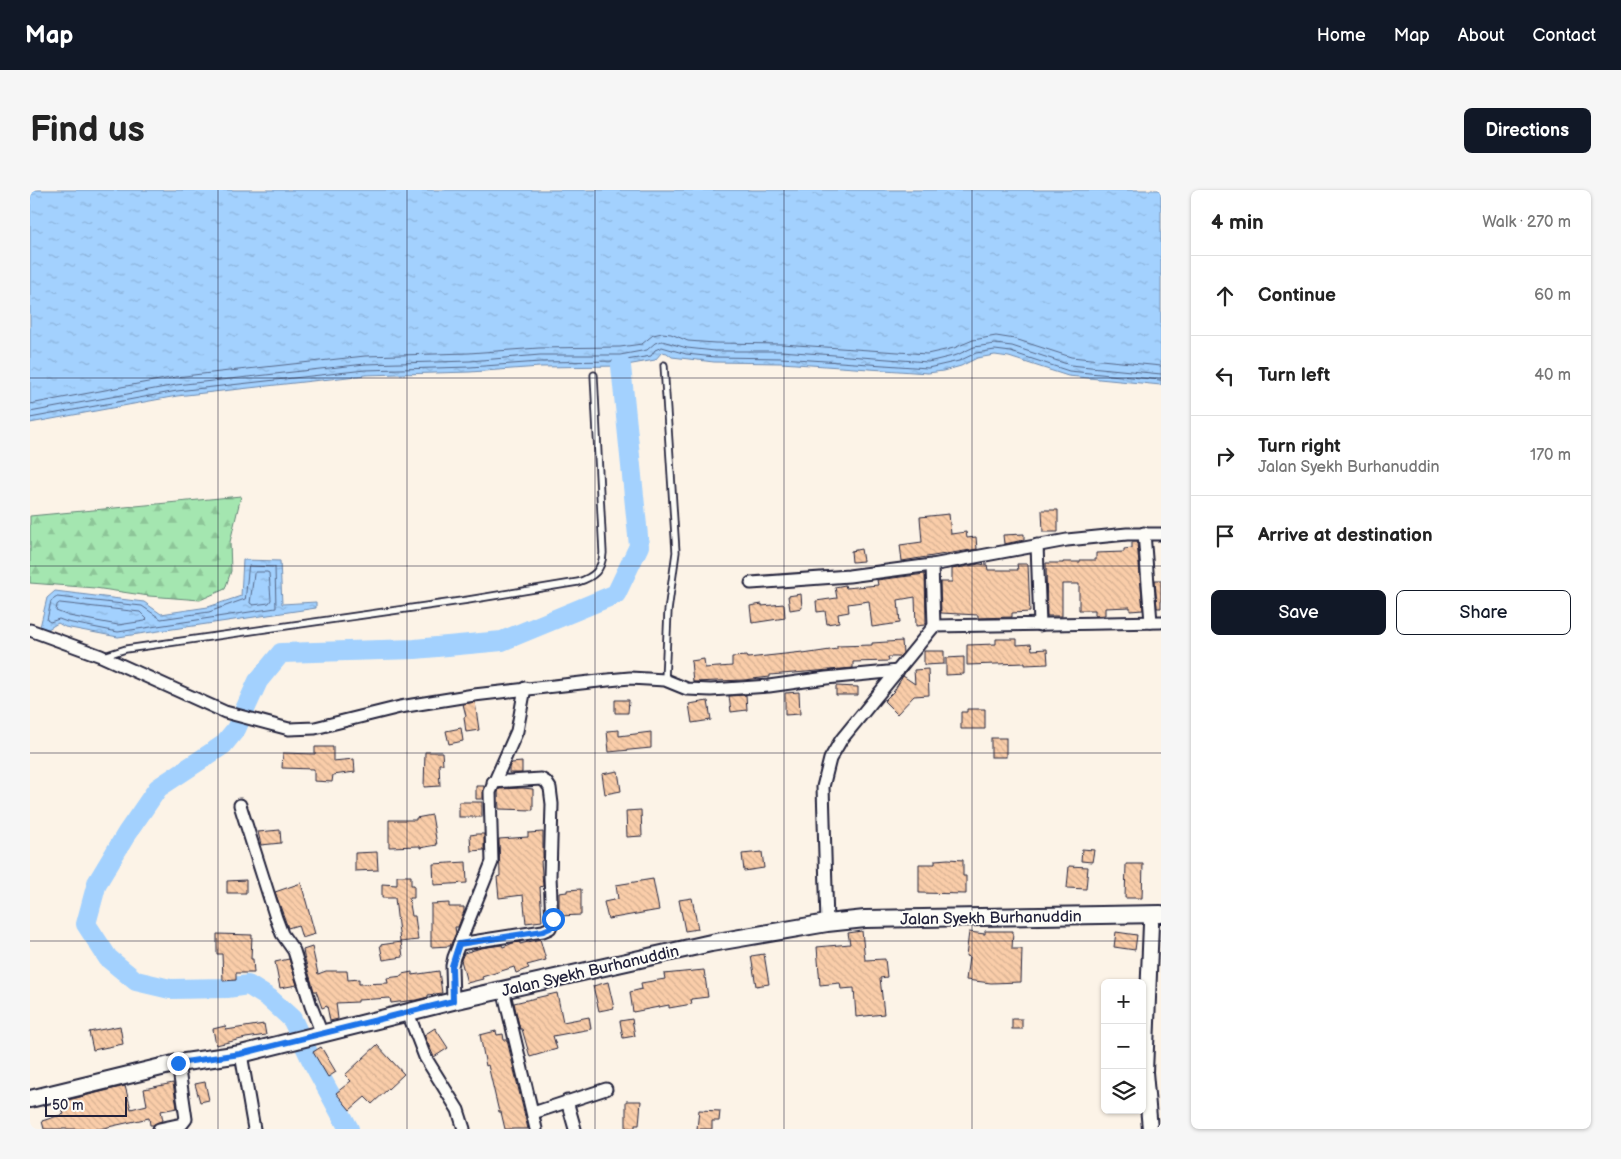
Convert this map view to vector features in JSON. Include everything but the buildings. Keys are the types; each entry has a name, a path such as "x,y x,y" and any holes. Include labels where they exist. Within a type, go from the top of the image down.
{"main road":[{"name":"Jalan Syekh Burhanuddin","path":"30,1099 178,1063 240,1054 290,1040 503,989 712,943 828,923 865,919 1155,914"}],"street":[{"path":"934,626 1156,622 1144,533"},
{"path":"751,583 849,576 932,565 1067,540 1144,533 1161,534"},
{"path":"1036,545 1040,625"},
{"path":"828,923 823,787 826,770 834,750 934,626 932,565"},
{"path":"30,630 102,656 225,712 289,729 315,728 400,707 525,688 630,678 665,680 687,689 711,690 769,686 898,671"},
{"path":"453,1001 452,966 492,862 489,798 493,782 517,731 525,688"},
{"path":"459,944 543,931 550,928 552,923 550,876 552,804 550,788 541,779 493,782"},
{"path":"240,805 276,918 282,934 294,951 311,1006 315,1035"},
{"path":"1150,1129 1145,1072 1151,924 1155,914"},
{"path":"503,989 536,1129"},
{"path":"408,1013 425,1057 458,1110 464,1129"},
{"path":"240,1054 254,1129"},
{"path":"159,1129 182,1124 186,1120 178,1063"},
{"path":"533,1114 606,1089"},
{"path":"568,1101 575,1129"}],"lane":[{"path":"664,365 676,552 668,611 665,680"},
{"path":"102,656 126,649 468,600 578,582 589,578 601,567 603,553 594,375"}],"green space":[{"path":"241,496 230,542 231,571 225,589 200,600 30,583 30,516"}],"water":[{"path":"30,190 1161,190 1161,385 1068,376 1009,357 995,355 977,358 961,366 943,371 928,373 781,363 714,362 672,357 662,352 655,360 621,366 540,367 470,372 366,375 177,396 30,423"},
{"path":"243,560 280,561 282,604 316,602 316,608 118,637 65,627 58,623 48,629 40,627 47,598 55,591 144,602 161,614 208,607 241,596"}],"waterway":[{"path":"349,1129 311,1059 292,1019 269,998 248,985 227,988 170,989 136,981 108,958 86,924 97,883 127,833 158,788 223,745 236,729 258,681 281,653 415,649 502,641 616,594 639,546 621,366"}],"route":[{"path":"178,1063 240,1054 290,1040 322,1034 453,1001 452,966 459,944 543,931 550,928 553,919"}]}
